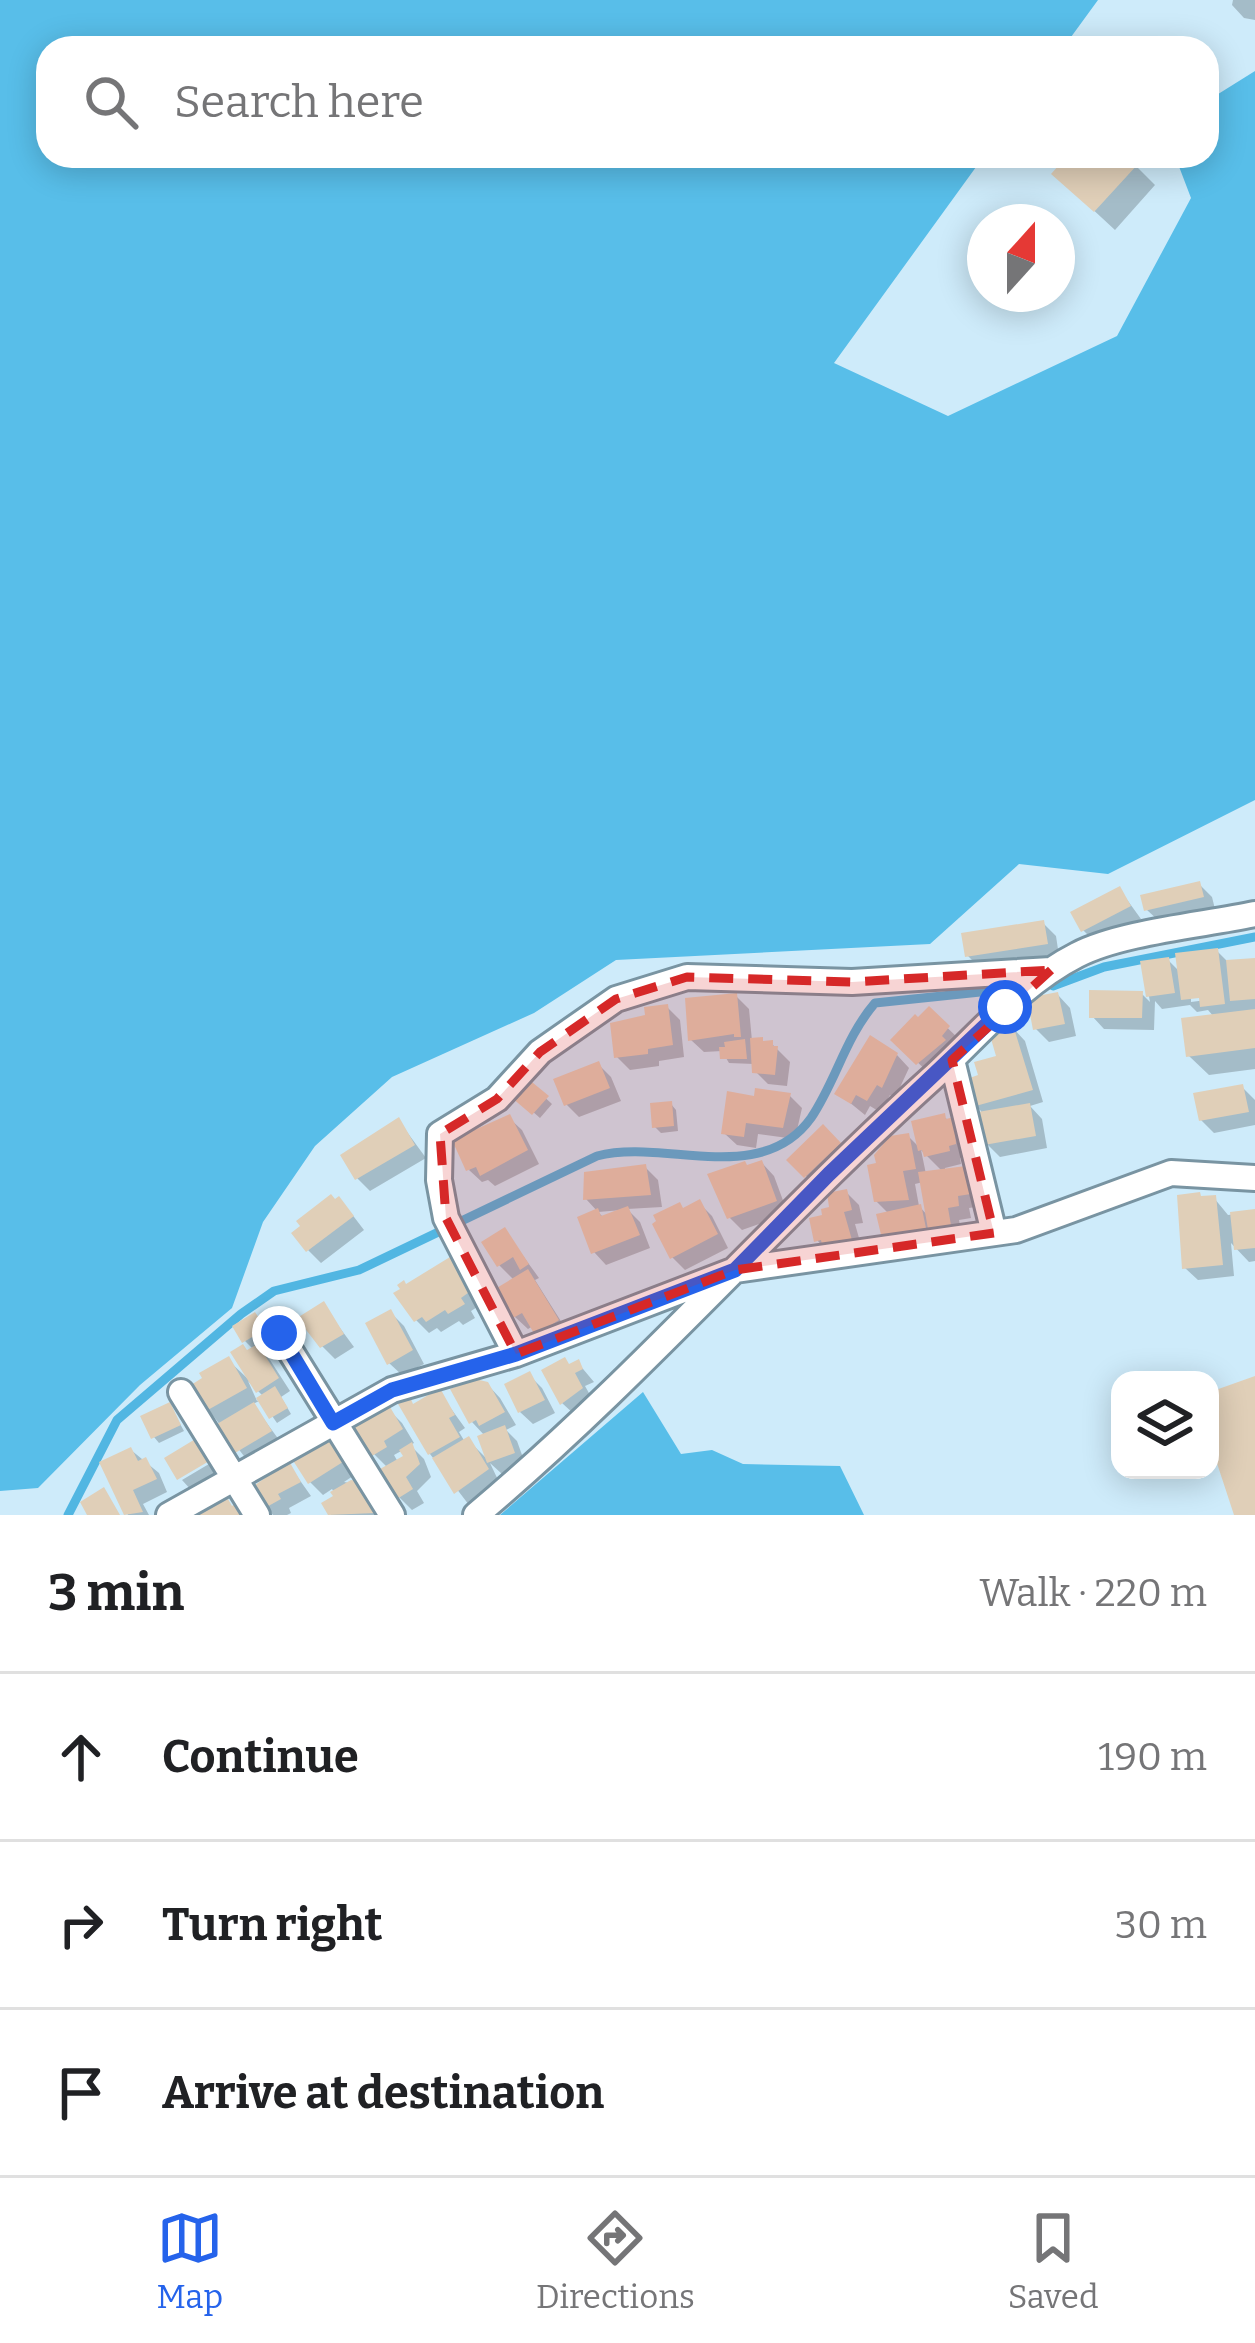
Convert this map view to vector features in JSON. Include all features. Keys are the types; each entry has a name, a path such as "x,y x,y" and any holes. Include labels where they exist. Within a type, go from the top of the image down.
{"street":[{"path":"476,1515 562,1443 829,1174 1005,1007 1051,970 1108,944 1255,914"},
{"path":"516,1354 450,1228 439,1180 440,1134 497,1100 540,1052 616,999 686,977 852,982 1051,970"},
{"path":"952,1060 994,1234"},
{"path":"169,1515 392,1390 516,1354 735,1270 1016,1230 1171,1173 1255,1178"},
{"path":"279,1333 392,1515"},
{"path":"181,1392 257,1515"}],"highlighted area":[{"path":"1051,970 952,1060 994,1233 735,1270 516,1354 446,1218 440,1134 497,1099 540,1052 616,999 687,977 852,982"}],"shaded area":[{"path":"0,0 1098,0 1072,36 36,36 36,168 975,168 834,363 948,416 1117,336 1191,198 1180,168 1219,168 1219,94 1255,71 1255,800 1108,874 1019,864 930,944 616,960 534,1013 392,1077 315,1146 263,1222 232,1308 140,1385 38,1488 0,1491"},
{"path":"643,1392 681,1454 712,1450 743,1464 840,1466 864,1515 500,1515"}],"building":[{"path":"1056,168 1134,168 1094,212 1051,174"},
{"path":"1200,881 1204,897 1144,911 1140,895"},
{"path":"1120,886 1131,906 1081,932 1070,912"},
{"path":"1044,920 1048,944 965,957 961,933"},
{"path":"1218,948 1225,1004 1200,1007 1199,998 1181,1000 1175,953"},
{"path":"1169,957 1175,993 1146,997 1140,961"},
{"path":"1255,958 1255,999 1230,1001 1226,960"},
{"path":"1089,990 1143,991 1142,1018 1089,1018"},
{"path":"1058,992 1065,1024 1033,1030 1027,998"},
{"path":"737,993 741,1037 688,1041 685,998"},
{"path":"668,1004 673,1045 614,1058 610,1023 645,1015 644,1007"},
{"path":"929,1006 950,1026 942,1036 946,1040 916,1065 890,1040"},
{"path":"1255,1009 1255,1048 1186,1057 1181,1018"},
{"path":"1013,1025 1033,1090 972,1107 964,1080 978,1075 974,1062 996,1056 989,1032"},
{"path":"870,1035 898,1053 882,1088 877,1085 867,1101 856,1095 851,1104 834,1094"},
{"path":"763,1037 778,1046 775,1075 752,1073 750,1038"},
{"path":"745,1039 747,1059 720,1059 719,1047 725,1047 724,1042"},
{"path":"599,1061 610,1088 564,1106 553,1079"},
{"path":"527,1078 549,1096 532,1115 511,1097"},
{"path":"1243,1084 1249,1112 1199,1121 1193,1093"},
{"path":"755,1088 791,1093 783,1128 746,1123 744,1137 721,1134 727,1091 754,1096"},
{"path":"672,1101 674,1126 652,1128 650,1103"},
{"path":"1030,1103 1036,1136 984,1145 978,1112"},
{"path":"945,1113 946,1119 954,1117 956,1144 949,1146 950,1151 924,1157 918,1151 911,1121"},
{"path":"510,1114 528,1150 480,1176 476,1167 466,1171 452,1140"},
{"path":"399,1117 415,1145 355,1180 340,1155"},
{"path":"823,1124 841,1143 804,1178 786,1160"},
{"path":"909,1133 916,1169 903,1171 909,1200 874,1202 867,1165 876,1163 874,1155 890,1136"},
{"path":"762,1160 777,1201 727,1219 707,1174"},
{"path":"646,1164 651,1195 583,1200 584,1172"},
{"path":"966,1166 971,1194 958,1196 959,1206 948,1208 952,1231 929,1235 918,1172"},
{"path":"847,1189 852,1210 844,1212 854,1247 824,1253 821,1240 814,1242 809,1218 822,1215 821,1209 829,1207 827,1193"},
{"path":"1200,1192 1201,1196 1216,1195 1223,1265 1182,1269 1177,1195"},
{"path":"331,1194 335,1199 339,1196 354,1216 306,1252 291,1233 300,1226 296,1221"},
{"path":"700,1199 718,1234 670,1259 652,1224 656,1221 653,1215 680,1202 683,1208"},
{"path":"921,1204 927,1233 883,1243 876,1214"},
{"path":"628,1206 640,1235 591,1254 577,1217 598,1208 601,1216"},
{"path":"1255,1209 1255,1248 1234,1250 1230,1212"},
{"path":"505,1227 529,1264 520,1270 513,1257 497,1267 481,1242"},
{"path":"450,1257 472,1290 461,1298 465,1304 426,1322 422,1317 414,1322 393,1293 400,1289 397,1285"},
{"path":"528,1269 559,1320 535,1335 522,1313 513,1318 495,1289"},
{"path":"324,1301 344,1334 320,1348 297,1318"},
{"path":"391,1309 413,1350 387,1365 365,1323"},
{"path":"255,1312 266,1329 242,1343 232,1326"},
{"path":"243,1344 247,1350 258,1344 279,1378 256,1393 230,1352"},
{"path":"229,1356 247,1388 206,1411 191,1385 202,1378 199,1373"},
{"path":"565,1357 569,1364 579,1359 583,1369 575,1373 583,1388 560,1405 541,1370"},
{"path":"530,1371 545,1400 518,1413 504,1384"},
{"path":"1255,1376 1255,1515 1234,1515 1219,1469 1219,1389"},
{"path":"475,1379 488,1382 505,1412 479,1426 476,1420 469,1424 450,1389"},
{"path":"275,1386 288,1408 269,1419 256,1398"},
{"path":"440,1388 455,1415 449,1418 460,1437 428,1455 398,1404 410,1397 413,1404"},
{"path":"170,1402 181,1425 151,1439 140,1416"},
{"path":"254,1402 272,1431 235,1453 217,1424"},
{"path":"390,1407 403,1429 372,1456 351,1427"},
{"path":"505,1425 515,1453 487,1463 477,1436"},
{"path":"331,1435 346,1460 308,1484 292,1459"},
{"path":"469,1436 489,1469 454,1494 432,1458"},
{"path":"197,1438 211,1460 177,1480 164,1458"},
{"path":"412,1442 420,1464 406,1477 413,1489 397,1499 380,1469 403,1456 399,1450"},
{"path":"131,1447 138,1461 146,1457 157,1479 133,1490 143,1512 124,1515 99,1462"},
{"path":"289,1461 301,1482 263,1509 255,1485"},
{"path":"351,1480 357,1481 375,1513 328,1515 321,1503"},
{"path":"104,1487 120,1515 87,1515 80,1502"},
{"path":"228,1499 232,1506 238,1502 245,1515 193,1515"}],"waterway":[{"path":"1053,986 1104,967 1255,937"},
{"path":"68,1515 117,1420 274,1291 359,1270 597,1156 623,1152 739,1156 766,1151 790,1139 811,1118 875,1003 1009,989"}],"route":[{"path":"279,1333 333,1423 392,1390 516,1354 735,1270 1005,1007"}]}
